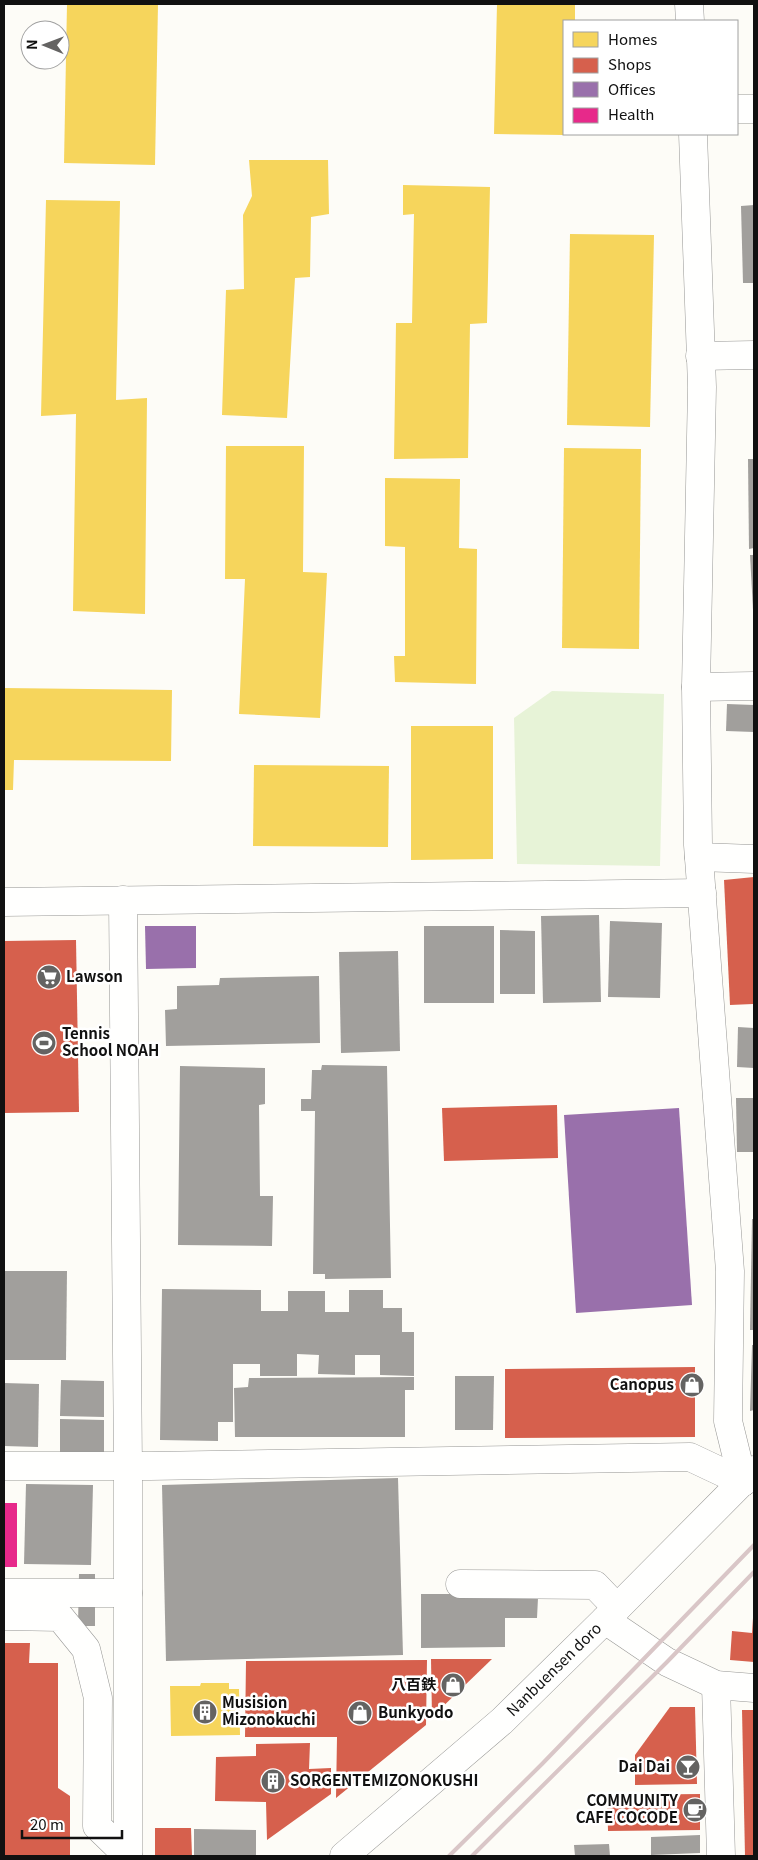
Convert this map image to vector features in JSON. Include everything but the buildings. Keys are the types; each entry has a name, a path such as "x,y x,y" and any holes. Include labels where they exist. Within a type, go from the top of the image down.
{"street":[{"path":"689,4 690,20"},
{"path":"738,109 754,109"},
{"path":"693,135 702,387 696,687 699,858 730,1271 728,1421 748,1476"},
{"path":"700,356 754,355"},
{"path":"696,687 754,686"},
{"path":"699,858 754,859"},
{"path":"4,902 702,893"},
{"path":"123,900 128,1466 128,1856"},
{"path":"4,1466 128,1466 690,1457 748,1476"},
{"name":"Nanbuensen doro","path":"344,1856 502,1720 611,1614 748,1476"},
{"path":"460,1584 595,1585 611,1614 667,1662 716,1685 754,1688"},
{"path":"4,1593 128,1594"},
{"path":"4,1616 60,1617 86,1649 98,1698 97,1826 128,1856"},
{"path":"716,1685 721,1856"}],"green space":[{"path":"552,691 664,694 660,866 517,864 514,718"}],"railway":[{"path":"449,1856 542,1764 754,1545"},
{"path":"472,1856 667,1662 754,1572"}],"place":[{"name":"Lawson","path":"49,977"},
{"name":"Tennis School NOAH","path":"44,1043"},
{"name":"Canopus","path":"692,1385"},
{"name":"八百鉄","path":"453,1685"},
{"name":"Musision Mizonokuchi","path":"205,1712"},
{"name":"Bunkyodo","path":"360,1713"},
{"name":"Dai Dai","path":"688,1767"},
{"name":"SORGENTEMIZONOKUSHI","path":"273,1781"},
{"name":"COMMUNITY CAFE COCODE","path":"695,1810"}]}
